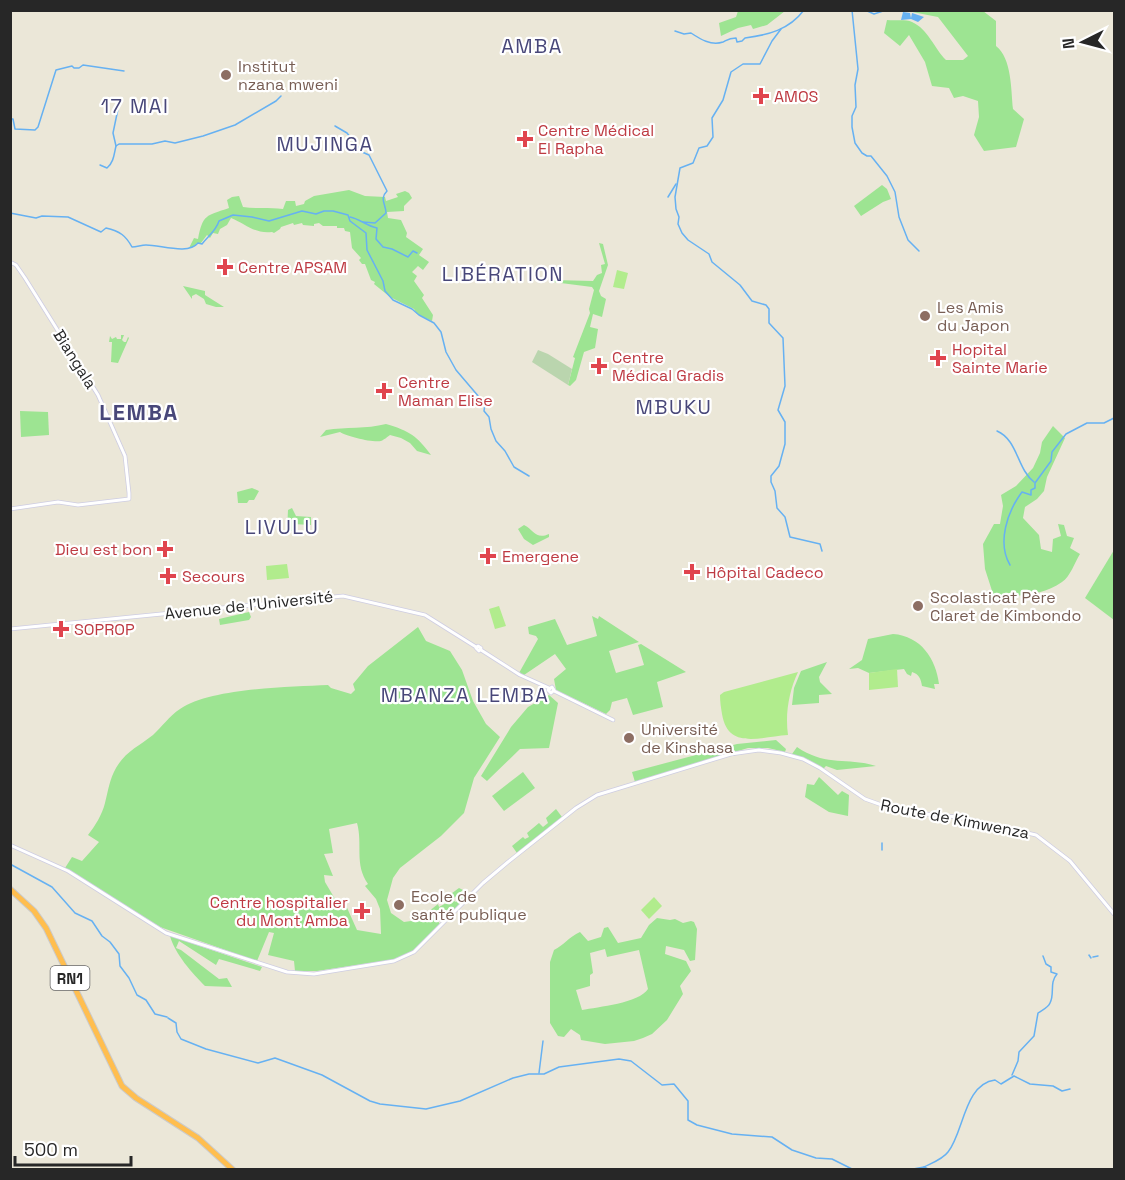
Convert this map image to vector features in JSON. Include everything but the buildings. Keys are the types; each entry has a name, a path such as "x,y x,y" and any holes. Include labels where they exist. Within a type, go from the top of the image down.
{"highway":[{"name":"RN1","path":"10,889 34,911 46,928 122,1086 136,1098 198,1138 233,1170"}],"street":[{"name":"Biangala","path":"10,262 25,278 98,395 126,461 129,499 78,505 58,502 10,509"},
{"name":"Avenue de l'Université","path":"10,629 341,596 425,615 476,647 477,651 481,650 519,675 549,688 549,692 554,691 613,720"},
{"name":"Route de Kimwenza","path":"11,845 68,871 166,933 287,972 314,974 394,961 414,952 483,883 576,808 597,795 745,750 767,750 811,763 868,801 914,813 969,819 1040,837 1070,861 1114,914"}],"green space":[{"path":"738,10 785,11 767,25 753,29 751,25 738,28 721,36 719,23 736,17"},
{"path":"907,11 983,11 996,21 996,46 1008,66 1013,109 1024,119 1016,147 984,151 974,135 979,117 978,101 963,96 954,98 949,88 932,86 925,62 909,35 900,46 884,33 887,20 910,21 927,34 946,60 963,60 968,56 938,17"},
{"path":"882,185 887,189 891,199 861,216 854,206"},
{"path":"349,190 365,196 385,197 386,201 398,197 396,194 405,191 409,193 412,198 404,206 404,211 387,212 388,218 401,220 407,233 406,237 423,249 419,255 429,262 423,270 418,266 412,272 417,276 414,281 424,295 422,298 433,315 432,321 390,297 374,284 365,264 362,264 359,260 361,258 352,248 350,232 345,231 344,228 323,226 319,223 314,226 302,223 294,225 293,223 281,227 274,233 255,230 231,218 218,234 213,233 210,238 207,235 201,243 189,248 194,238 198,239 204,220 210,215 229,208 227,200 232,197 239,196 243,207 283,209 286,201 295,201 296,206 304,204 314,196"},
{"path":"599,243 603,244 608,265 599,291 606,299 602,317 593,314 590,327 598,329 595,348 584,352 576,380 570,386 568,385 575,358 573,357 590,313 594,290 592,287 553,282 553,280 593,281 597,275 602,273 601,265 605,264"},
{"path":"617,270 628,273 624,289 613,287"},
{"path":"183,286 205,291 205,295 224,307 206,304 204,299 196,294 192,296 192,299"},
{"path":"121,335 124,335 122,340 124,342 129,338 118,363 111,362 110,336 112,339 116,337 121,339"},
{"path":"538,350 572,369 568,385 532,362"},
{"path":"20,411 48,412 49,435 21,437"},
{"path":"386,424 412,435 431,455 417,451 410,443 390,435 382,441 360,439 340,432 320,437 326,430"},
{"path":"1053,426 1065,438 1047,477 1044,491 1025,507 1023,518 1039,535 1041,549 1052,552 1053,539 1061,536 1058,524 1064,525 1067,536 1074,538 1070,548 1080,554 1067,577 1054,587 1029,594 994,597 985,569 983,544 994,524 1000,524 1003,506 1001,495 1016,486 1033,468 1042,442"},
{"path":"252,488 259,491 254,500 238,503 237,492"},
{"path":"292,508 296,516 311,517 311,525 293,524 293,531 287,531 288,510"},
{"path":"524,525 538,535 549,534 549,537 533,545 524,539 518,529"},
{"path":"1114,550 1114,620 1085,598"},
{"path":"287,564 289,578 267,580 266,566"},
{"path":"499,606 506,626 495,629 489,609"},
{"path":"249,612 251,617 249,620 220,625 219,619"},
{"path":"592,616 598,619 599,616 639,642 609,651 616,673 644,665 638,645 641,644 686,672 657,682 663,707 633,715 627,698 612,702 606,714 556,690 554,679 566,669 555,654 524,675 519,673 538,639 529,634 528,627 555,619 567,645 597,636"},
{"path":"418,627 426,641 450,651 462,670 473,701 486,724 500,737 474,778 464,813 441,836 400,868 393,878 387,900 391,913 404,922 418,920 438,904 439,907 448,902 448,896 459,888 463,890 453,899 454,901 456,902 462,894 468,899 444,923 440,919 438,921 441,926 414,951 403,958 317,971 295,971 294,961 268,955 274,933 269,932 257,961 160,927 65,868 72,857 82,861 99,842 88,835 102,812 112,776 120,762 180,709 211,697 272,688 328,685 351,694 355,690 353,684 368,666","holes":["357,823 361,869 368,884 365,886 376,899 380,909 381,934 357,930 344,901 338,904 325,882 324,875 333,876 324,854 333,853 329,829"]},
{"path":"893,634 912,639 925,650 931,658 937,675 939,684 934,684 935,689 922,686 918,675 912,672 911,676 904,669 869,673 858,668 849,669 862,660 868,639"},
{"path":"827,662 819,677 820,682 832,694 819,695 819,703 792,705 794,688 801,671"},
{"path":"897,669 898,687 869,690 869,673"},
{"path":"798,672 788,703 788,735 746,739 731,733 725,725 720,695"},
{"path":"549,695 558,703 549,748 520,749 487,781 481,776 511,727 528,707"},
{"path":"776,740 786,749 785,752 768,748 748,748 635,782 632,772 737,744"},
{"path":"797,747 818,757 876,766 837,770 826,766 823,769 809,760 792,754"},
{"path":"523,772 535,788 504,811 492,796"},
{"path":"819,777 838,795 842,791 849,795 848,816 829,812 805,797 807,784 814,785"},
{"path":"556,809 562,817 517,853 512,846 523,837 525,839 529,837 527,833 539,823 543,827 548,823 546,818"},
{"path":"654,897 662,906 649,919 641,910"},
{"path":"657,918 675,919 683,923 694,922 697,929 695,960 690,961 684,950 666,946 665,954 686,961 691,971 680,986 683,994 667,1020 652,1034 634,1041 605,1044 581,1040 580,1035 571,1029 564,1037 558,1036 550,1023 550,962 554,950 580,932 588,941 601,937 604,928 608,927 618,943 641,938 649,925","holes":["605,949 607,957 639,950 648,989 643,994 627,1001 582,1010 576,990 590,986 590,975 593,973 590,953"]},
{"path":"170,936 262,967 260,971 219,959 216,965 179,941 176,948 219,979 227,978 232,987 205,986 180,956 172,943"}],"water":[{"path":"903,12 910,13 911,18 912,13 924,17 918,22 911,19 901,20"}],"waterway":[{"path":"675,31 684,34 691,33 710,42 719,43 736,38 737,42 785,27 804,10"},
{"path":"852,10 858,69 855,85 856,107 852,116 855,143 862,153 871,156 887,176 895,192 899,217 908,240 919,251"},
{"path":"865,10 874,14 886,10"},
{"path":"781,29 760,64 743,64 731,72 723,100 712,118 713,137 707,146 699,148 693,163 680,168 675,197 678,224 682,233 688,240 709,254 712,262 740,285 752,301 766,305 769,309 769,323 783,338 785,386 778,410 785,422 785,444 779,466 771,476 771,482 775,491 777,508 785,517 790,537 820,544 822,551"},
{"path":"10,119 13,119 15,129 35,130 38,127 56,70 72,66 79,68 83,65 124,71"},
{"name":"MBUKU","path":"100,165 107,168 109,166 116,146 119,144 152,144 165,141 175,143 203,136 235,125 281,96"},
{"path":"116,146 113,133 118,109"},
{"path":"335,126 347,133 362,152 369,155 387,191 383,199 386,213 375,223 363,222"},
{"path":"668,197 676,184"},
{"path":"10,213 36,218 42,216 68,217 101,232 106,228 119,232 132,247 146,245 181,249 194,247 198,243 202,244 214,231 219,221 233,215 269,221 302,211 316,214 333,211 348,215 350,221 366,233 367,250 383,281 385,291 393,300 434,323 441,332 446,352 456,370 485,404 484,411 489,417 496,441 514,467 529,476"},
{"path":"350,217 377,228 376,239 383,247 408,257 413,251 417,253"},
{"path":"1010,565 1006,556 1004,538 1008,518 1022,492 1031,495 1035,483 1051,461 1052,452 1066,434 1087,423 1104,423 1114,418"},
{"path":"997,431 1009,441 1024,470 1034,482"},
{"path":"882,843 882,850"},
{"path":"10,864 52,887 75,913 92,921 119,954 120,966 137,995 146,1000 155,1014 167,1017"},
{"path":"1012,1075 1019,1052 1034,1036 1038,1013 1048,1006 1051,1000 1053,981 1057,974 1051,972 1051,967 1046,964 1043,956"},
{"path":"1093,957 1098,956"},
{"path":"168,1018 176,1023 181,1039 206,1049 258,1063 275,1058 322,1075 370,1101 426,1109 460,1101 513,1078 529,1074 544,1074 559,1067 619,1059 631,1061 662,1085 674,1084 688,1101 688,1120 697,1125 732,1134 772,1137 792,1150 816,1158 832,1159 854,1170"},
{"path":"539,1073 543,1041"},
{"path":"924,1167 948,1152 971,1099 985,1083 995,1080 1001,1084 1014,1076 1030,1084 1053,1086 1062,1091 1070,1089"},
{"path":"908,1170 924,1167 930,1170"}],"place":[{"name":"Institut nzana mweni","path":"226,75"},
{"name":"AMOS","path":"761,96"},
{"name":"Centre Médical El Rapha","path":"525,139"},
{"name":"Centre APSAM","path":"225,267"},
{"name":"Les Amis du Japon","path":"925,316"},
{"name":"Hopital Sainte Marie","path":"938,358"},
{"name":"Centre Médical Gradis","path":"599,366"},
{"name":"Centre Maman Elise","path":"384,391"},
{"name":"Dieu est bon","path":"165,549"},
{"name":"Emergene","path":"488,556"},
{"name":"Hôpital Cadeco","path":"692,572"},
{"name":"Secours","path":"168,576"},
{"name":"Scolasticat Père Claret de Kimbondo","path":"918,606"},
{"name":"SOPROP","path":"61,629"},
{"name":"Université de Kinshasa","path":"629,738"},
{"name":"Ecole de santé publique","path":"399,905"},
{"name":"Centre hospitalier du Mont Amba","path":"362,911"}],"district":[{"name":"AMBA","path":"532,46"},
{"name":"17 MAI","path":"135,106"},
{"name":"MUJINGA","path":"325,144"},
{"name":"LIBÉRATION","path":"503,274"},
{"name":"MBUKU","path":"674,407"},
{"name":"LEMBA","path":"139,412"},
{"name":"LIVULU","path":"282,527"},
{"name":"MBANZA LEMBA","path":"465,695"}]}
